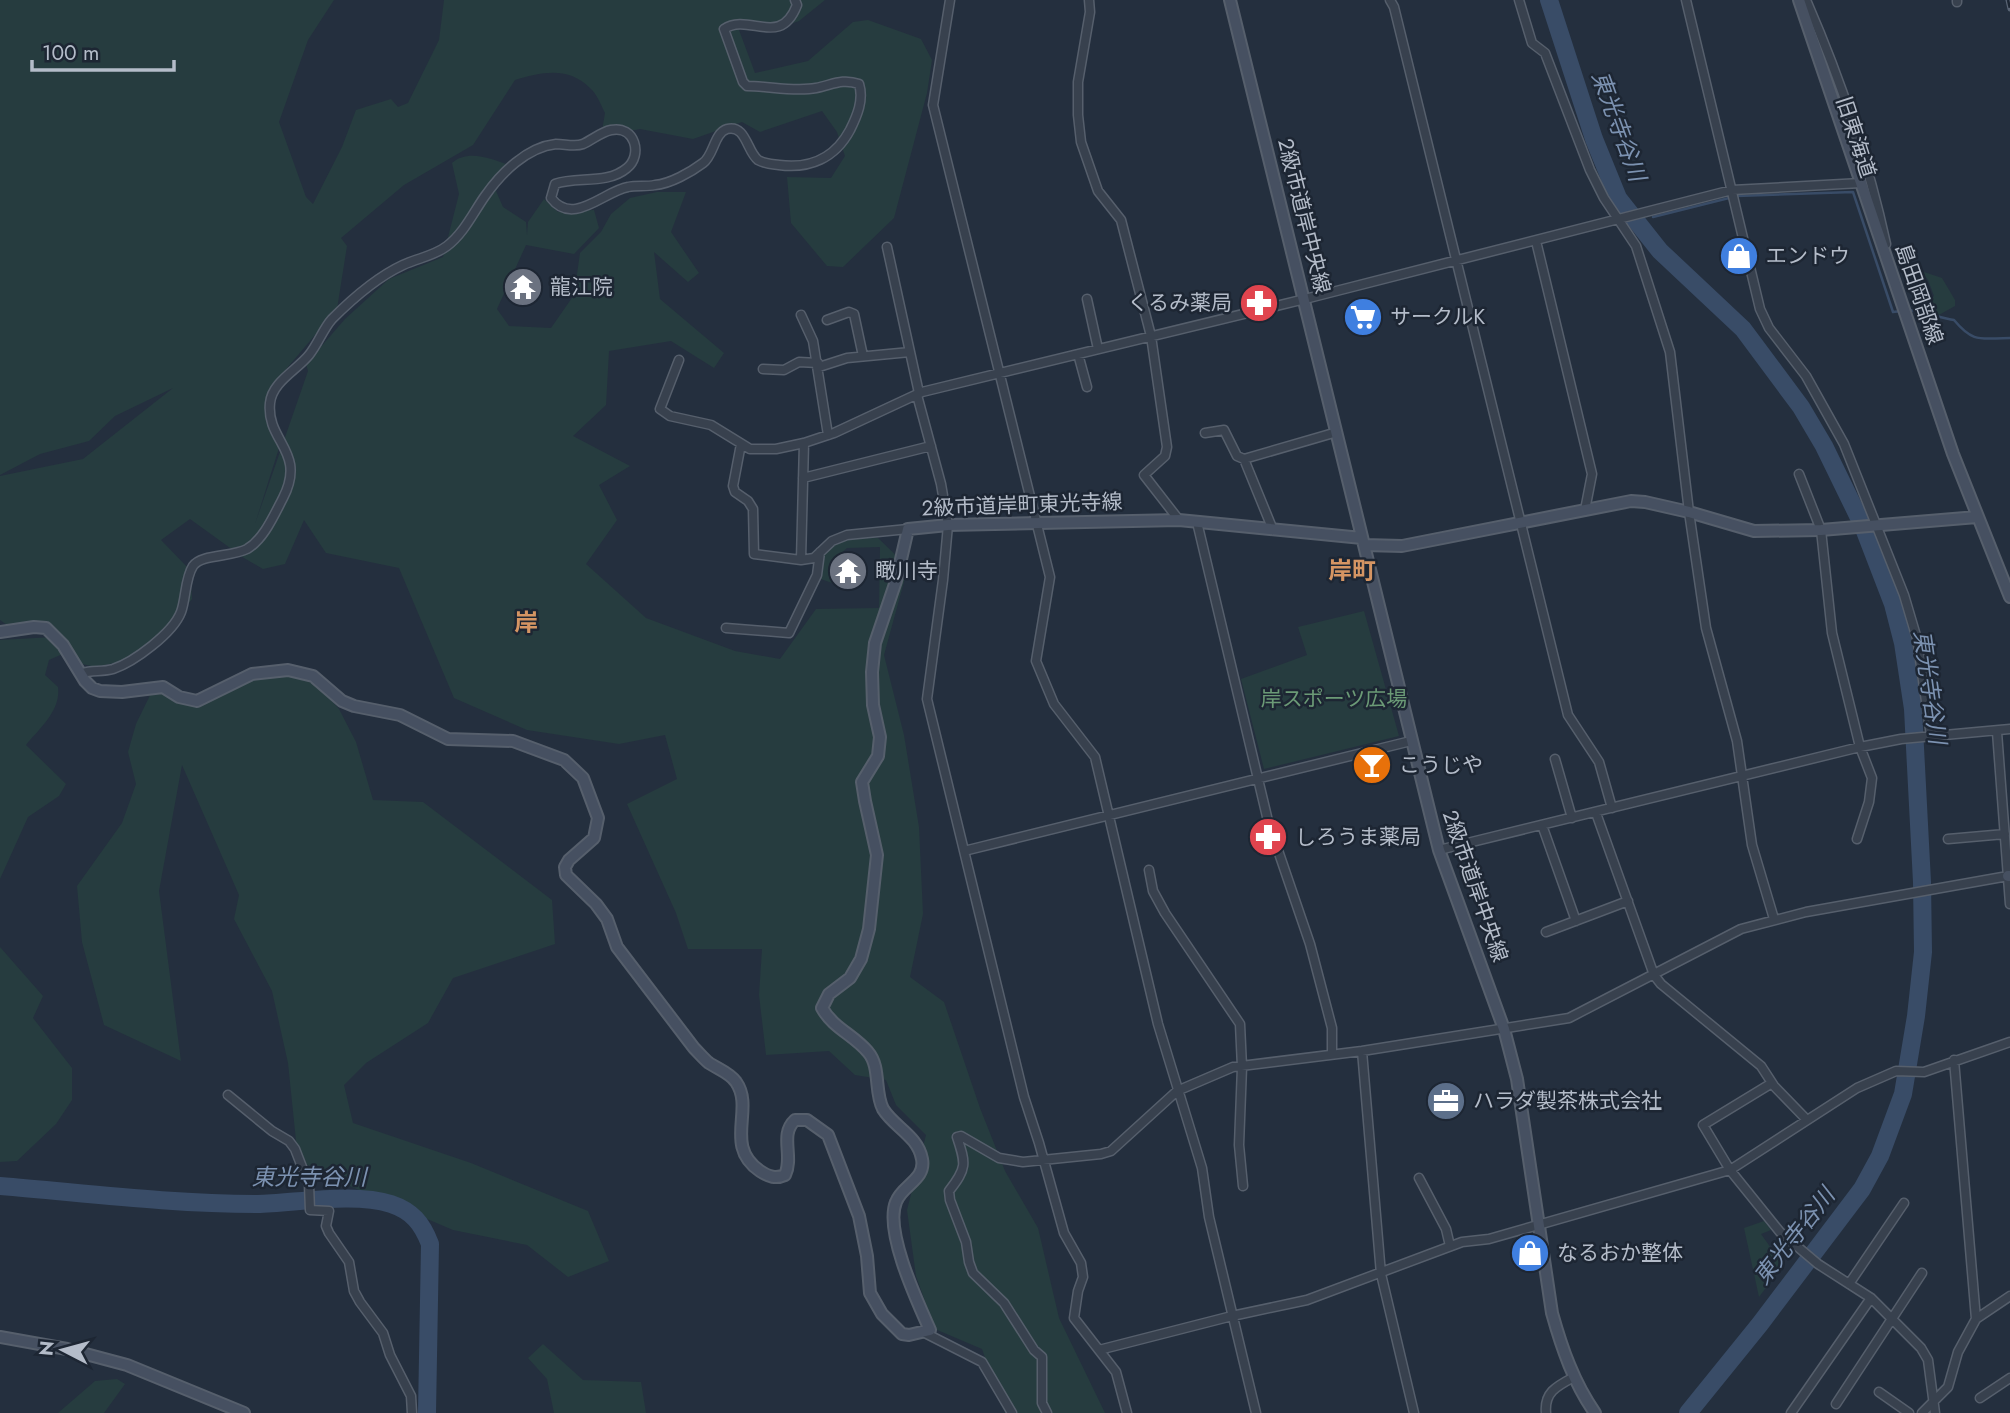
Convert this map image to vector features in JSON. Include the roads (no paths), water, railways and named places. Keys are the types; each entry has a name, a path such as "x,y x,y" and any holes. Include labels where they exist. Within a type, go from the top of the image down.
{"street":[{"path":"82,673 111,670 163,636 178,620 191,569 195,564 203,559 245,550 258,541 290,483 292,471 291,461 271,416 272,393 307,358 330,320 376,281 401,266 434,254 461,234 487,194 514,164 545,146 580,145 611,130 627,132 633,138 636,149 633,160 626,169 605,177 555,184 551,198 562,208 575,209 595,203 626,187 658,185 678,177 708,158 721,132 728,129 736,129 742,133 756,159 765,163 808,165 824,160 838,148 861,103 862,92 859,84 845,81 817,88 747,86 743,82 724,29 731,24 770,29 780,26 792,17 797,5 794,0"},
{"path":"950,0 933,105 1049,577 1036,661 1054,704 1095,757 1133,924 1177,1091 1202,1168 1209,1217 1256,1413"},
{"path":"1089,0 1090,12 1078,82 1078,115 1082,142 1098,191 1121,220 1151,336 1167,447 1165,456 1143,475 1179,520"},
{"name":"2級市道岸中央線","path":"1230,0 1439,850 1504,1029 1517,1079 1552,1313 1560,1344 1574,1377 1595,1413"},
{"path":"1390,0 1394,7 1568,715 1599,762 1612,808"},
{"path":"1519,0 1532,43 1545,53 1590,170 1636,246 1670,352 1706,628 1737,741 1752,845 1774,919"},
{"path":"1686,0 1760,309 1769,328 1806,376 1844,444 1872,525 1904,595 1917,639 1931,736"},
{"name":"島田岡部線","path":"1799,0 1977,517 2010,597"},
{"name":"旧東海道","path":"1806,0 1824,41 1868,172 1894,278"},
{"path":"679,360 660,409 670,416 711,425 750,449 776,449 828,435 918,394 1732,190 1861,183"},
{"path":"1536,241 1592,474 1584,510"},
{"path":"887,247 948,525 927,699 1024,1097 1064,1233 1081,1263 1083,1277 1074,1318 1116,1372 1127,1413"},
{"path":"1087,299 1098,349"},
{"path":"827,320 849,312 854,314 863,356"},
{"path":"801,315 813,341 828,435"},
{"path":"763,369 784,370 799,362 818,365 847,358 910,352"},
{"path":"1078,354 1087,387"},
{"path":"1205,433 1224,430 1237,456 1244,459 1337,432"},
{"path":"801,560 804,443"},
{"path":"741,444 733,486 735,492 748,501 753,509 754,554 801,560 814,558 832,541 847,535 908,529"},
{"path":"803,478 931,446"},
{"path":"1244,459 1273,530"},
{"path":"1799,474 1821,530 1832,633 1860,747 1872,778 1869,802 1857,839"},
{"name":"2級市道岸町東光寺線","path":"923,1332 930,1331 908,1280 896,1232 894,1209 896,1200 921,1174 923,1162 919,1146 883,1108 873,1062 868,1052 828,1020 822,1008 829,994 850,978 861,959 869,929 877,855 862,782 878,756 880,737 873,705 872,673 875,643 896,581 908,529 1035,522 1179,520 1402,546 1631,501 1645,502 1754,531 1821,530 1977,517"},
{"path":"1197,522 1268,821 1310,944 1332,1028 1332,1054"},
{"path":"726,628 789,633 817,575 820,552"},
{"path":"0,632 46,628 54,634 92,688 100,691 122,692 163,687 179,697 197,701 252,674 288,670 313,676 342,701 400,715 448,738 513,741 564,760 583,778 598,818 594,838 569,860 565,867 566,876 596,904 607,919 617,947 694,1048 736,1082 741,1096 742,1148 746,1157 766,1175 778,1178 785,1175 788,1169 786,1137 789,1126 795,1120 807,1120 828,1135 859,1216 867,1256 870,1293 882,1314 902,1334 923,1332 982,1362 1012,1413"},
{"path":"1439,850 1860,747 1901,739 2010,729"},
{"path":"1997,732 2010,904"},
{"path":"964,850 1411,741"},
{"path":"1555,760 1572,818"},
{"path":"1596,813 1654,975 1661,984 1761,1066 1772,1083 1808,1120"},
{"path":"1542,825 1576,921"},
{"path":"1948,839 2004,834"},
{"path":"1149,870 1153,891 1165,913 1240,1024 1242,1067 1239,1145 1243,1186"},
{"path":"1046,1413 1042,1403 1042,1357 1034,1350 1004,1303 973,1273 969,1262 967,1242 949,1191 962,1174 965,1162 957,1137 961,1136 999,1158 1023,1162 1101,1154 1111,1151 1177,1091 1233,1067 1362,1051 1569,1018 1741,929 1774,919 2009,876"},
{"path":"1546,932 1628,901"},
{"path":"1099,1350 1307,1300 1462,1242 1489,1239 1730,1170 1857,1088 1896,1070 1924,1072 2010,1042"},
{"path":"1362,1051 1381,1274 1414,1413"},
{"path":"1954,1060 1976,1319"},
{"path":"1772,1083 1703,1125 1730,1170 1780,1232 1818,1264 1871,1298 1921,1348 1928,1360 1935,1413"},
{"path":"228,1095 272,1131 289,1140 295,1149 309,1185 310,1210 329,1211 326,1226 349,1262 360,1303 383,1333 390,1354 411,1396 412,1413"},
{"path":"1419,1178 1446,1228 1450,1246"},
{"path":"1849,1284 1903,1203"},
{"path":"1836,1404 1922,1273"},
{"path":"1922,1413 1948,1387 1958,1352 1976,1319 2010,1296"},
{"path":"1791,1413 1871,1298"},
{"path":"0,1337 67,1349 123,1364 244,1413"},
{"path":"1546,1413 1548,1395 1554,1387 1574,1377"},
{"path":"1980,1398 2010,1378"},
{"path":"1880,1392 1909,1413"}],"waterway":[{"name":"東光寺谷川","path":"1549,0 1594,139 1618,198 1660,251 1743,329 1801,407 1824,446 1863,526 1893,604 1903,643 1913,709 1923,952 1903,1094 1880,1156 1862,1189 1760,1324 1688,1413"},
{"path":"1653,217 1737,196 1853,192 1893,312 1901,311"},
{"path":"1907,310 1954,320 1967,333 1979,338 2010,338"},
{"name":"東光寺谷川","path":"0,1186 225,1204 360,1199 391,1204 405,1210 420,1224 430,1244 427,1413"}],"railway":[{"path":"2008,0 2010,9"}],"place":[{"name":"エンドウ","path":"1739,256"},
{"name":"龍江院","path":"523,287"},
{"name":"くるみ薬局","path":"1259,303"},
{"name":"サークルK","path":"1363,317"},
{"name":"瞰川寺","path":"848,571"},
{"name":"こうじや","path":"1372,765"},
{"name":"しろうま薬局","path":"1268,837"},
{"name":"ハラダ製茶株式会社","path":"1446,1101"},
{"name":"なるおか整体","path":"1530,1253"}],"district":[{"name":"岸町","path":"1352,570"},
{"name":"岸","path":"526,622"}],"park label":[{"name":"岸スポーツ広場","path":"1334,699"}]}
